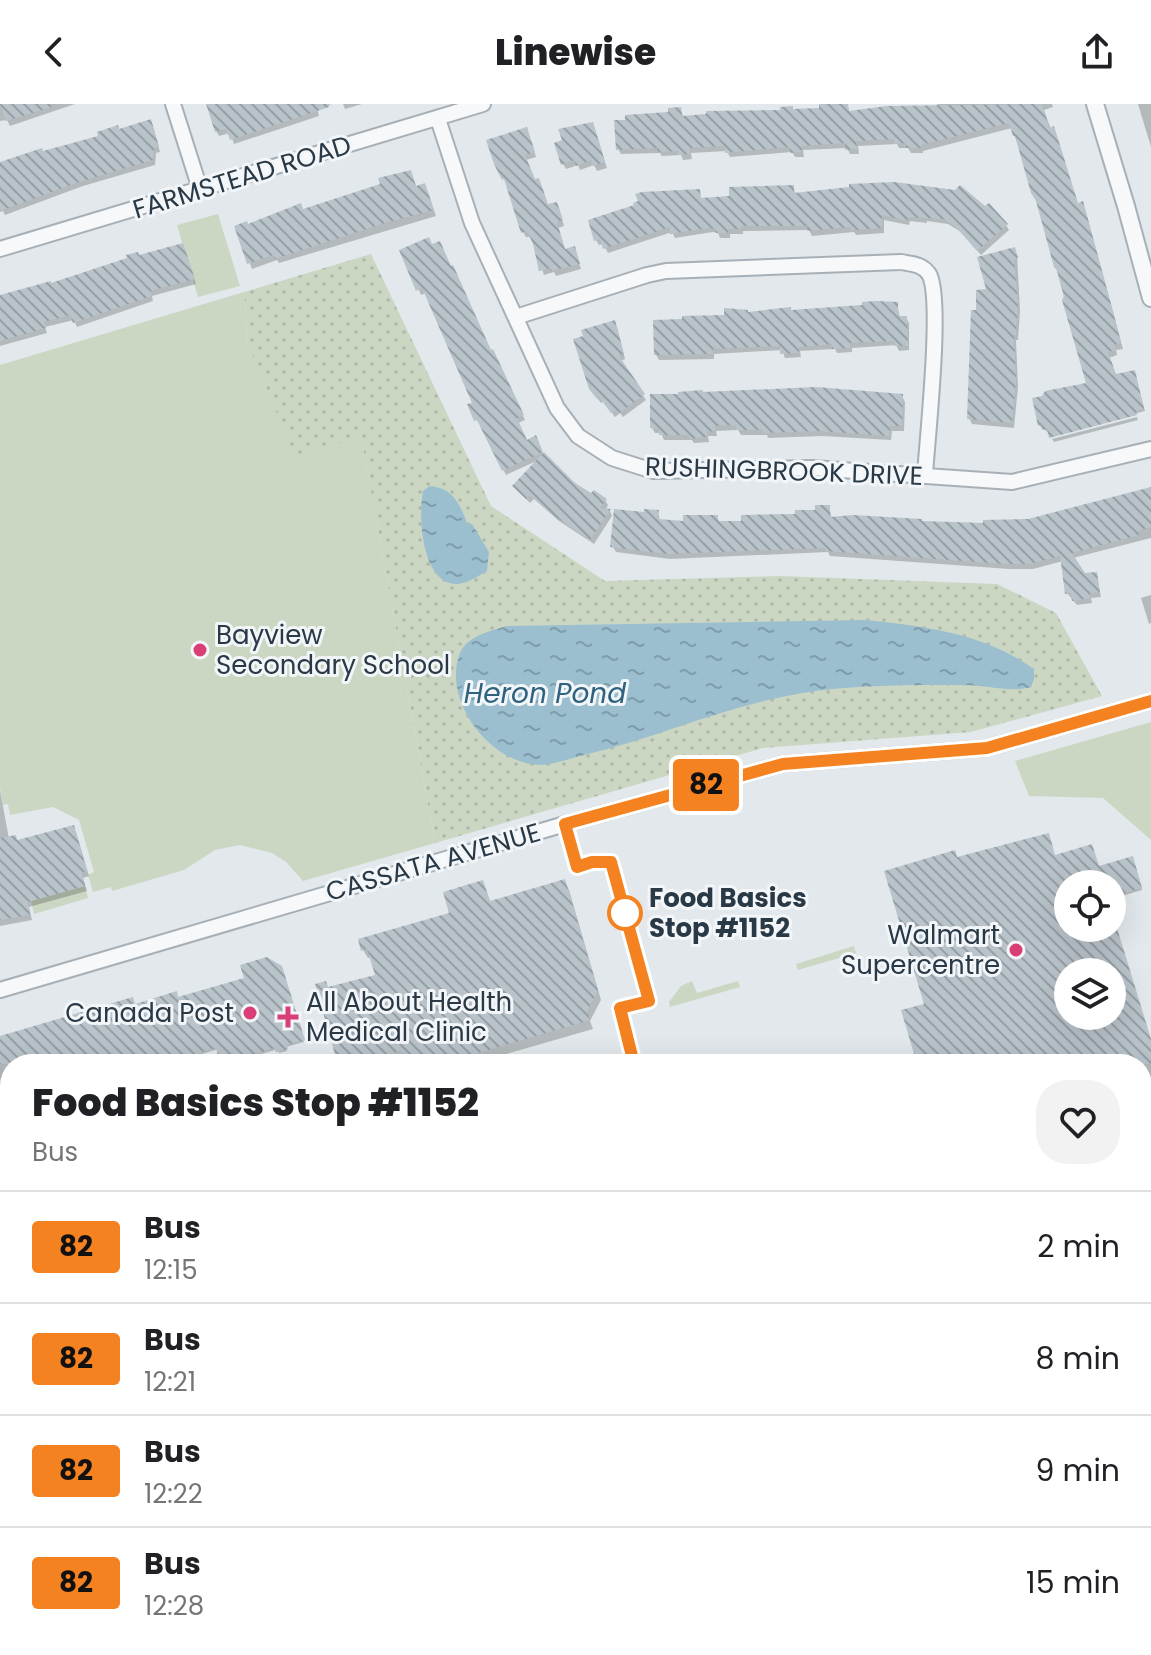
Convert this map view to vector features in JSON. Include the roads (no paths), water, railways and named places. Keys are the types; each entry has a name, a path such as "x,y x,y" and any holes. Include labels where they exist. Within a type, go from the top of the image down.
{"street":[{"path":"173,104 200,189"},
{"name":"FARMSTEAD ROAD","path":"0,249 483,104"},
{"path":"1095,104 1151,298"},
{"name":"RUSHINGBROOK DRIVE","path":"438,119 472,223 557,408 578,436 625,464 669,472 812,468 1012,482 1151,449"},
{"path":"516,317 666,271 901,262 918,265 929,274 934,297 934,353 925,475"},
{"name":"CASSATA AVENUE","path":"0,990 285,905 783,764 987,748 1151,701"}],"water":[{"path":"430,486 444,490 454,498 467,523 472,524 489,552 487,571 466,582 446,582 436,574 429,562 421,516 423,491"},
{"name":"Heron Pond","path":"865,620 953,633 995,647 1034,669 1031,687 894,685 800,693 542,765 505,755 489,743 464,710 458,691 456,672 463,647 480,635 506,626"}],"place":[{"name":"Bayview Secondary School","path":"200,650"},
{"name":"Food Basics Stop #1152","path":"625,913"},
{"name":"Walmart Supercentre","path":"1016,950"},
{"name":"Canada Post","path":"250,1013"},
{"name":"All About Health Medical Clinic","path":"288,1017"}]}
